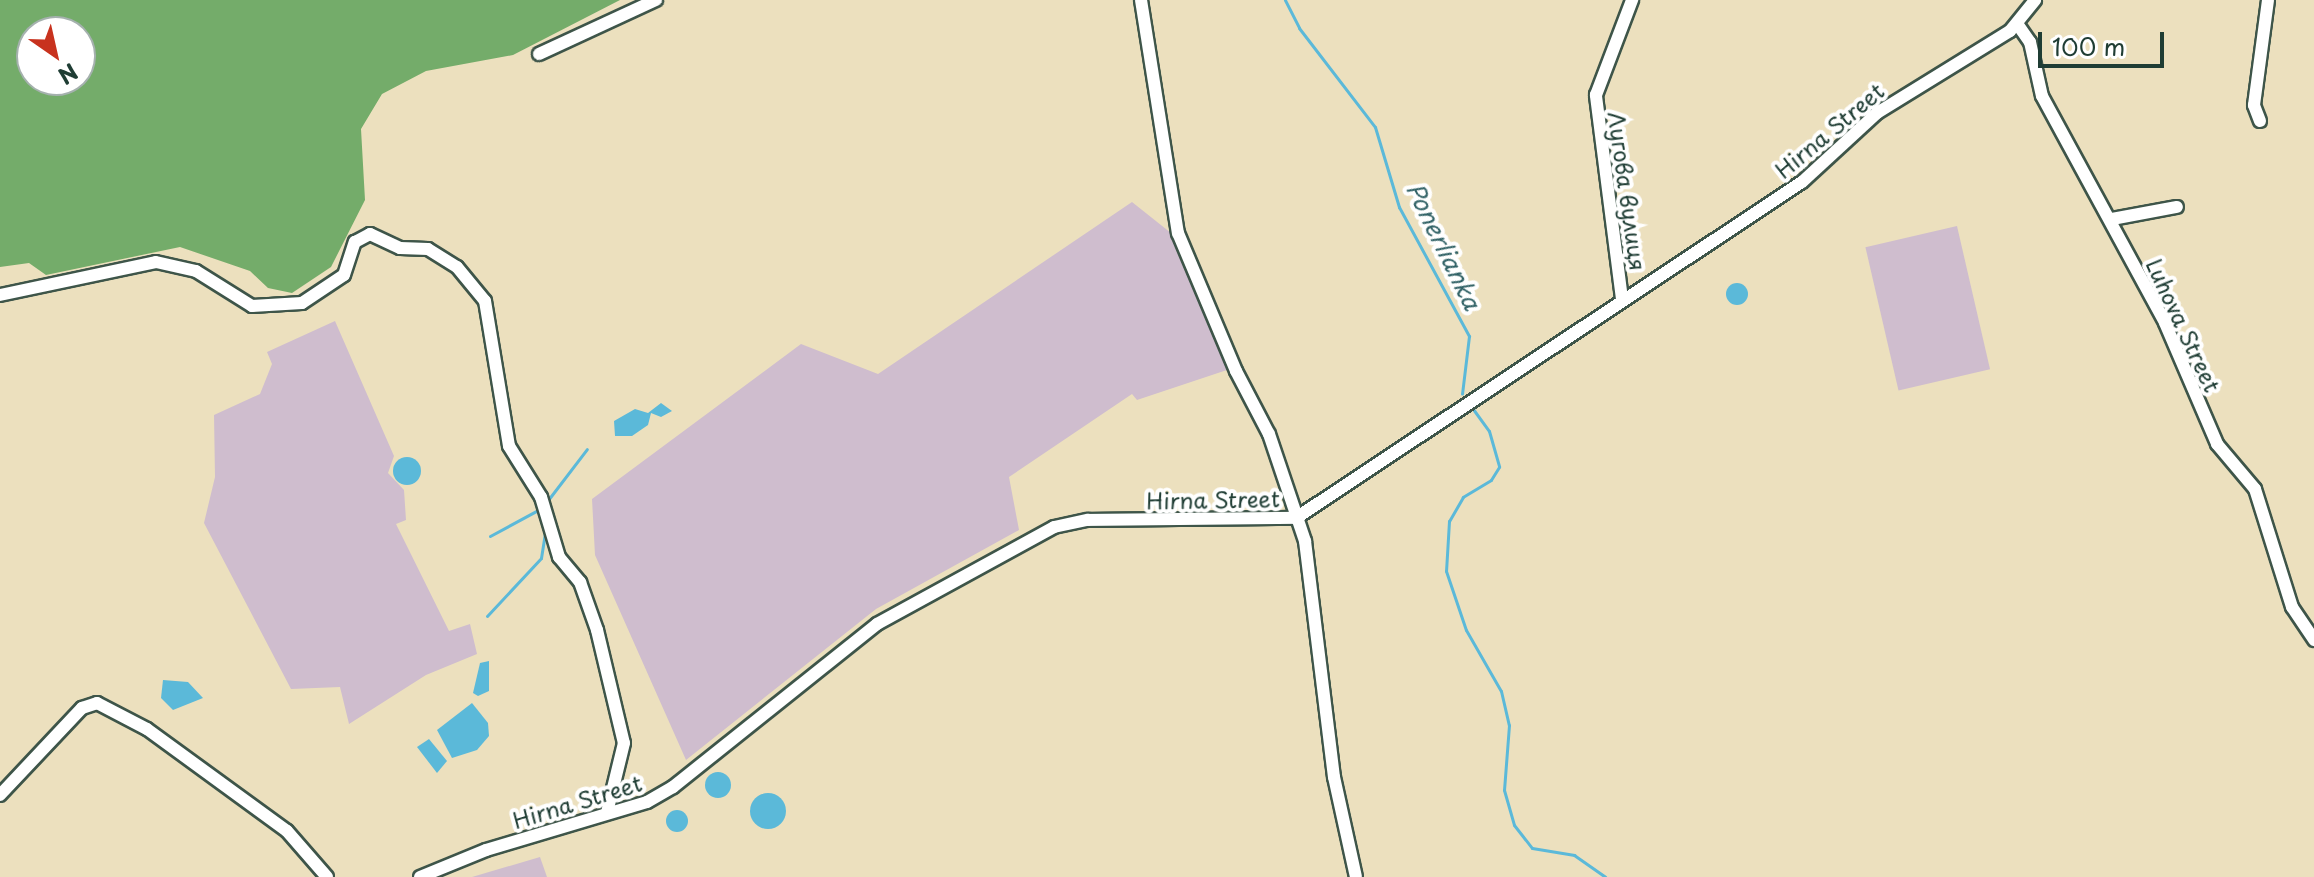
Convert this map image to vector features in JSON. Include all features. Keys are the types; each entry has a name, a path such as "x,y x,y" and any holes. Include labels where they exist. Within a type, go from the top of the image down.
{"street":[{"path":"539,54 656,0"},
{"path":"1141,0 1178,233 1236,371 1269,434 1305,541 1334,777 1356,877"},
{"name":"Лугова вулиця","path":"1622,299 1596,106 1617,27 1632,0"},
{"name":"Hirna Street","path":"420,877 486,850 647,802 673,787 889,616 1054,527 1088,520 1296,518 1802,182 1906,93 2018,25 2035,0"},
{"path":"2260,121 2254,105 2268,0"},
{"name":"Luhova Street","path":"2018,25 2030,42 2042,96 2112,219 2165,323 2217,444 2255,489 2292,607 2314,640"},
{"path":"2112,219 2177,207"},
{"path":"0,295 156,262 196,271 252,306 302,303 344,275 355,242 370,234 400,248 428,249 457,267 485,301 509,446 541,497 559,557 580,582 597,630 624,743 607,813"},
{"path":"0,795 82,708 97,703 147,729 280,826 312,855 327,877"}],"shaded area":[{"path":"1132,202 1176,237 1230,369 1137,400 1132,394 1009,477 1019,530 876,609 686,760 595,555 592,499 801,344 878,374"},
{"path":"1957,226 1990,369 1898,390 1865,247"},
{"path":"335,321 394,456 388,473 404,490 406,520 396,524 449,631 470,624 477,654 426,675 349,724 340,687 291,689 204,523 215,477 214,415 260,394 272,364 267,352"},
{"path":"540,857 547,877 472,877"}],"green space":[{"path":"0,0 620,0 513,55 426,71 382,94 361,129 365,200 331,267 292,293 268,288 250,271 180,247 46,275 29,263 0,267"}],"water":[{"path":"1737,283 1745,286 1748,294 1745,302 1737,305 1729,302 1726,294 1729,286"},
{"path":"661,403 672,411 661,417 651,413 648,425 632,436 615,436 614,421 635,409 648,413"},
{"path":"407,457 417,461 421,471 417,481 407,485 397,481 393,471 397,461"},
{"path":"489,661 489,691 478,696 473,693 480,663"},
{"path":"163,680 188,682 203,698 173,710 161,698"},
{"path":"472,703 488,723 489,736 477,750 452,758 437,730"},
{"path":"429,739 447,761 437,773 417,747"},
{"path":"718,772 727,776 731,785 727,794 718,798 709,794 705,785 709,776"},
{"path":"768,793 781,798 786,811 781,824 768,829 755,824 750,811 755,798"},
{"path":"677,810 685,813 688,821 685,829 677,832 669,829 666,821 669,813"}],"waterway":[{"name":"Ponerlianka","path":"1285,0 1299,28 1375,127 1399,207 1469,336 1462,394"},
{"name":"Ponerlianka","path":"1473,409 1489,431 1499,467 1491,480 1463,497 1449,521 1446,571 1466,630 1501,691 1509,725 1504,790 1514,825 1532,848 1574,855 1605,877"},
{"path":"548,500 587,449"},
{"path":"490,536 540,509"},
{"path":"487,616 541,558 545,532"}]}
